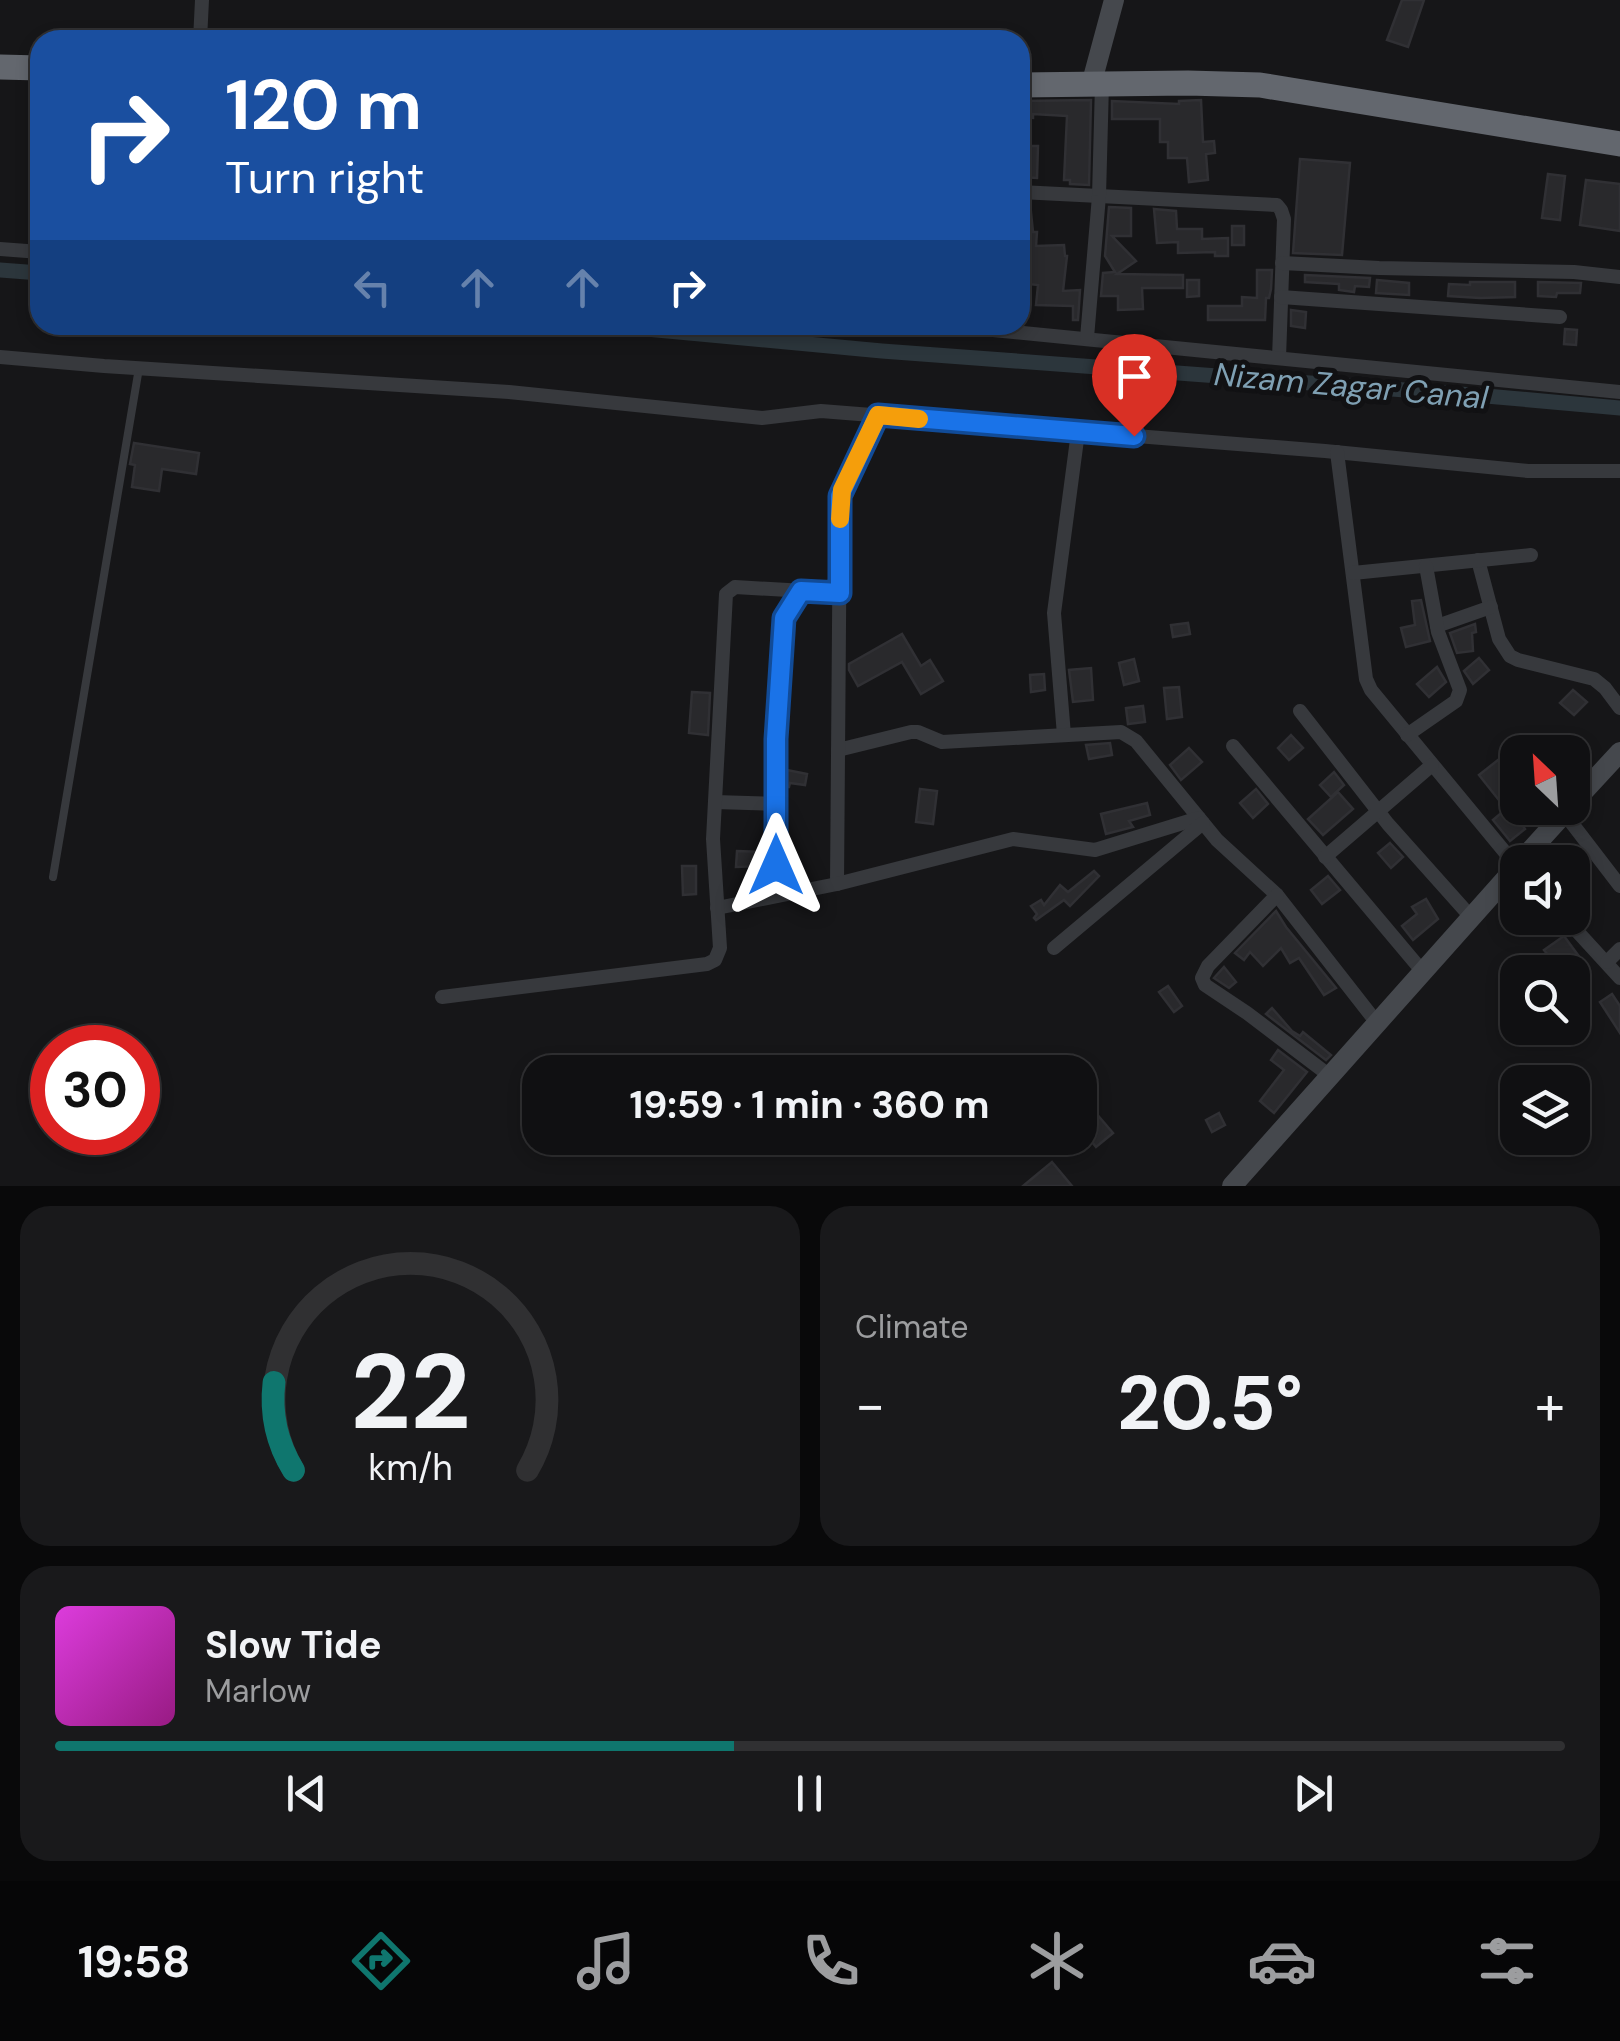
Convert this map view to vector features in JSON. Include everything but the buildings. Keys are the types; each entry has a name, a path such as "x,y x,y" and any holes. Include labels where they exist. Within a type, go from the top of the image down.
{"highway":[{"path":"0,68 30,68"},
{"path":"1030,85 1260,84 1620,144"}],"street":[{"path":"200,30 202,0"},
{"path":"1088,338 1099,196 1096,84 1114,0"},
{"path":"1030,193 1277,206 1284,219 1279,358"},
{"path":"0,249 30,251"},
{"path":"1282,263 1574,272 1620,277"},
{"path":"1281,298 1560,317"},
{"path":"1030,333 1620,392"},
{"path":"0,357 509,392 762,418 814,411 1338,452 1528,471 1620,471"},
{"path":"836,884 840,496 878,415"},
{"path":"1064,735 1054,613 1078,432"},
{"path":"1338,452 1366,679 1376,699 1500,845"},
{"path":"1353,573 1531,555"},
{"path":"1478,560 1499,639 1510,656 1594,679 1620,708"},
{"path":"1406,735 1460,696 1437,626 1426,566"},
{"path":"442,997 715,960 720,948 712,838 726,594 735,586 840,593"},
{"path":"776,896 776,739 784,618 801,591"},
{"path":"1437,626 1490,607"},
{"path":"1300,711 1378,811 1471,918"},
{"path":"838,750 912,732 942,742 1121,732 1128,735 1217,840 1277,895 1377,1023"},
{"path":"1233,746 1422,972"},
{"path":"1590,788 1617,763"},
{"path":"1324,857 1432,765"},
{"path":"714,802 776,804"},
{"path":"717,908 836,884 1012,839 1105,848 1201,820"},
{"path":"1054,948 1201,820"},
{"path":"1536,845 1554,825"},
{"path":"1580,825 1620,886"},
{"path":"1232,1186 1500,886"},
{"path":"1277,895 1208,966 1202,978 1206,986 1330,1076"},
{"path":"1581,935 1620,978"},
{"path":"1607,962 1620,950"}],"lane":[{"path":"54,877 140,368"}],"waterway":[{"name":"Nizam Zagar Canal","path":"0,270 30,272"},
{"name":"Nizam Zagar Canal","path":"710,335 1620,408"}],"slow traffic":[{"path":"840,519 842,490 878,415 919,419"}],"route":[{"path":"776,865 776,739 784,618 801,591 840,593 840,496 878,415 1134,436"}]}
